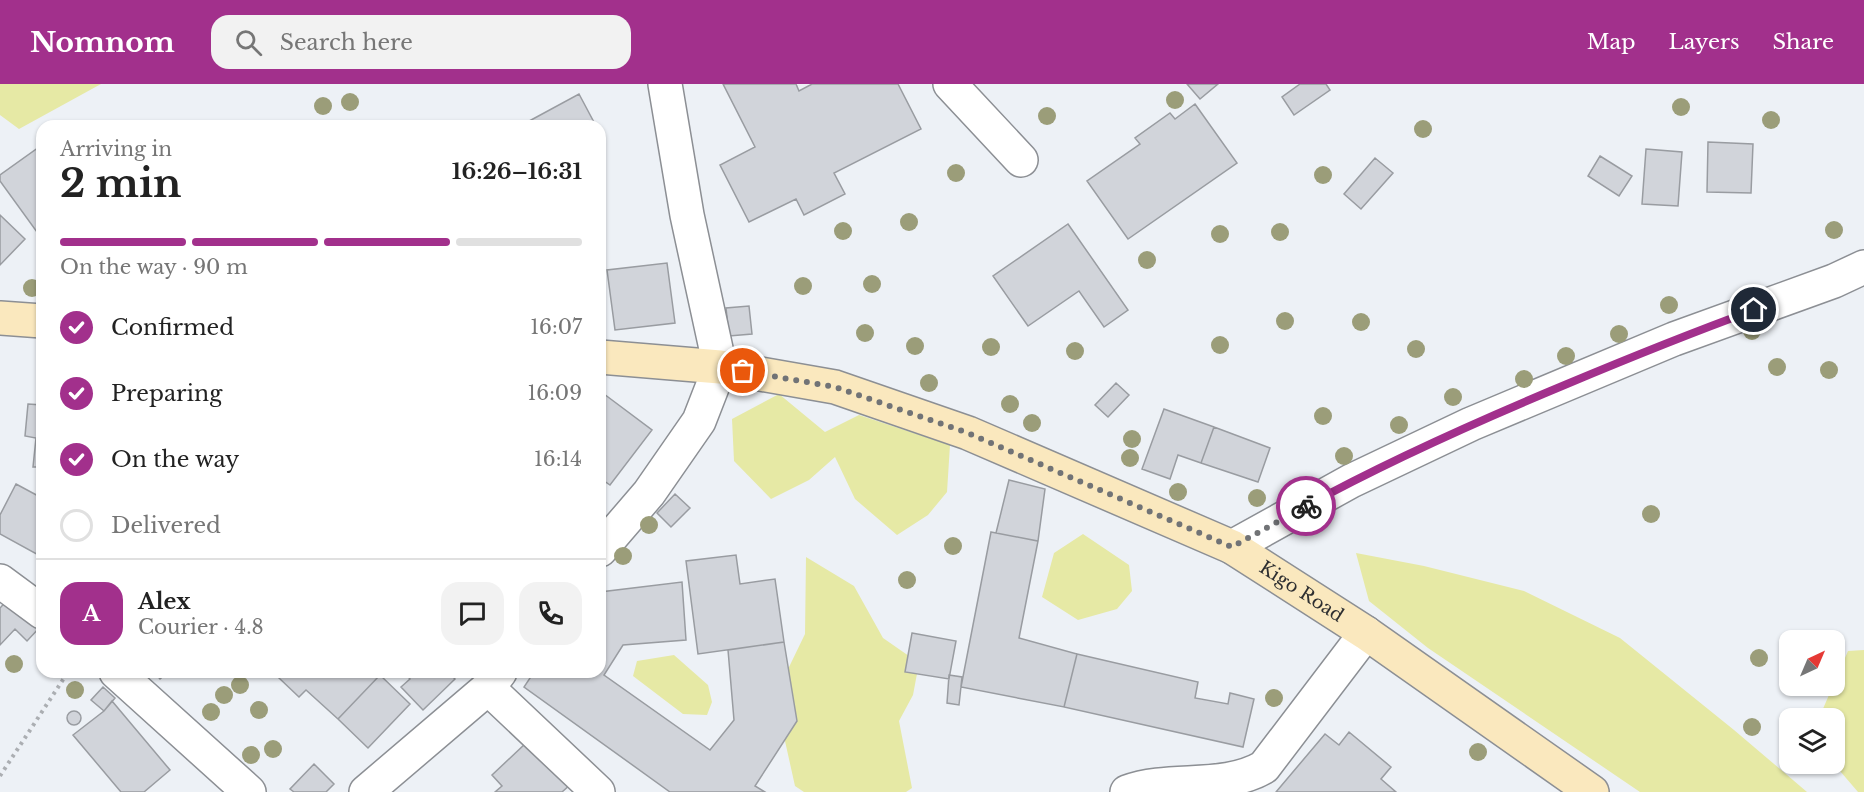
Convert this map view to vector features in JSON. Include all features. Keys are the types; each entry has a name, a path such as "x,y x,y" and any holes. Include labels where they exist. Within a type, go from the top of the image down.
{"street":[{"path":"606,543 649,493 699,420 720,367 687,215 665,84"},
{"path":"950,84 1021,160"},
{"path":"1232,547 1352,481 1471,424 1674,339 1834,281 1864,267"},
{"path":"0,318 36,321"},
{"name":"Kigo Road","path":"606,358 720,367 835,387 968,433 1232,547 1366,633 1592,792"},
{"path":"0,581 36,608"},
{"path":"1127,792 1161,784 1238,778 1264,767 1366,633"},
{"path":"123,678 249,792"},
{"path":"366,792 494,680 598,792"}],"path":[{"path":"0,776 64,678"}],"green space":[{"path":"0,84 101,84 19,129 0,115"},
{"path":"779,394 825,432 859,415 950,445 947,492 928,515 897,535 855,499 835,457 809,480 771,499 734,461 732,419"},
{"path":"1083,534 1129,565 1132,591 1117,609 1078,620 1042,597 1054,553"},
{"path":"1356,553 1424,566 1524,591 1620,638 1779,768 1779,774 1786,774 1807,792 1640,792 1428,648 1369,601"},
{"path":"806,557 854,586 883,638 919,663 913,695 899,721 912,788 906,792 804,792 795,786 775,696 805,634"},
{"path":"1864,650 1864,792 1858,792 1843,774 1845,774 1845,708 1823,708 1829,696 1845,696 1845,658 1848,651"},
{"path":"674,655 708,685 712,702 707,715 683,714 633,676 637,661"}],"building":[{"path":"723,84 796,84 799,91 812,84 898,84 921,129 834,173 845,194 804,215 796,199 749,222 720,165 755,147"},
{"path":"1187,84 1218,84 1200,99"},
{"path":"1300,84 1326,84 1330,90 1294,115 1282,97"},
{"path":"579,94 593,120 531,120"},
{"path":"1195,104 1237,163 1128,239 1087,181 1140,144 1135,138 1170,113 1175,119"},
{"path":"1708,142 1753,144 1751,193 1707,192"},
{"path":"36,149 36,231 0,181 0,175"},
{"path":"1646,149 1682,152 1678,206 1642,204"},
{"path":"1600,156 1632,176 1619,196 1588,176"},
{"path":"1375,158 1393,173 1361,209 1344,194"},
{"path":"0,215 25,239 0,265"},
{"path":"1068,224 1128,310 1104,327 1079,291 1028,326 993,276"},
{"path":"667,263 675,323 615,330 607,270"},
{"path":"749,306 752,334 729,336 726,308"},
{"path":"1116,383 1129,395 1108,417 1095,405"},
{"path":"606,396 652,430 610,485 606,482"},
{"path":"28,404 36,405 36,438 25,436"},
{"path":"1164,409 1214,427 1201,463 1178,455 1170,479 1142,469"},
{"path":"1214,427 1270,448 1258,482 1201,463"},
{"path":"36,438 36,467 33,467"},
{"path":"1009,480 1045,489 1038,541 996,533"},
{"path":"16,484 36,495 36,554 0,534 0,515"},
{"path":"675,494 690,508 671,527 657,513"},
{"path":"991,532 1038,541 1019,638 1077,654 1064,707 961,687"},
{"path":"736,555 740,584 775,579 784,642 698,654 686,561"},
{"path":"682,582 686,640 623,645 606,672 606,591"},
{"path":"10,597 36,621 36,631 27,641 15,629 0,645 0,608"},
{"path":"912,633 956,641 949,679 905,672"},
{"path":"784,642 797,721 755,786 765,792 670,792 524,687 530,678 606,676 710,750 734,720 728,650"},
{"path":"1077,654 1198,682 1195,698 1228,704 1230,693 1254,699 1243,747 1064,707"},
{"path":"949,675 962,677 959,705 947,703"},
{"path":"279,678 377,678 338,719 306,690 299,697"},
{"path":"377,678 383,678 410,704 368,748 338,719"},
{"path":"410,679 455,679 423,710 401,687"},
{"path":"103,687 115,698 104,711 91,700"},
{"path":"112,701 170,770 144,792 121,792 73,735 104,711"},
{"path":"74,711 79,713 81,718 79,723 74,725 69,723 67,718 69,713"},
{"path":"1349,732 1391,767 1381,779 1396,792 1276,792 1325,734 1339,745"},
{"path":"526,743 572,783 562,792 495,792 502,786 492,775"},
{"path":"314,764 334,784 326,792 294,792 290,789"}],"way so far":[{"path":"743,371 835,387 968,433 1232,547 1306,506"}],"route":[{"path":"1306,506 1352,481 1471,424 1674,339 1754,310"}]}
